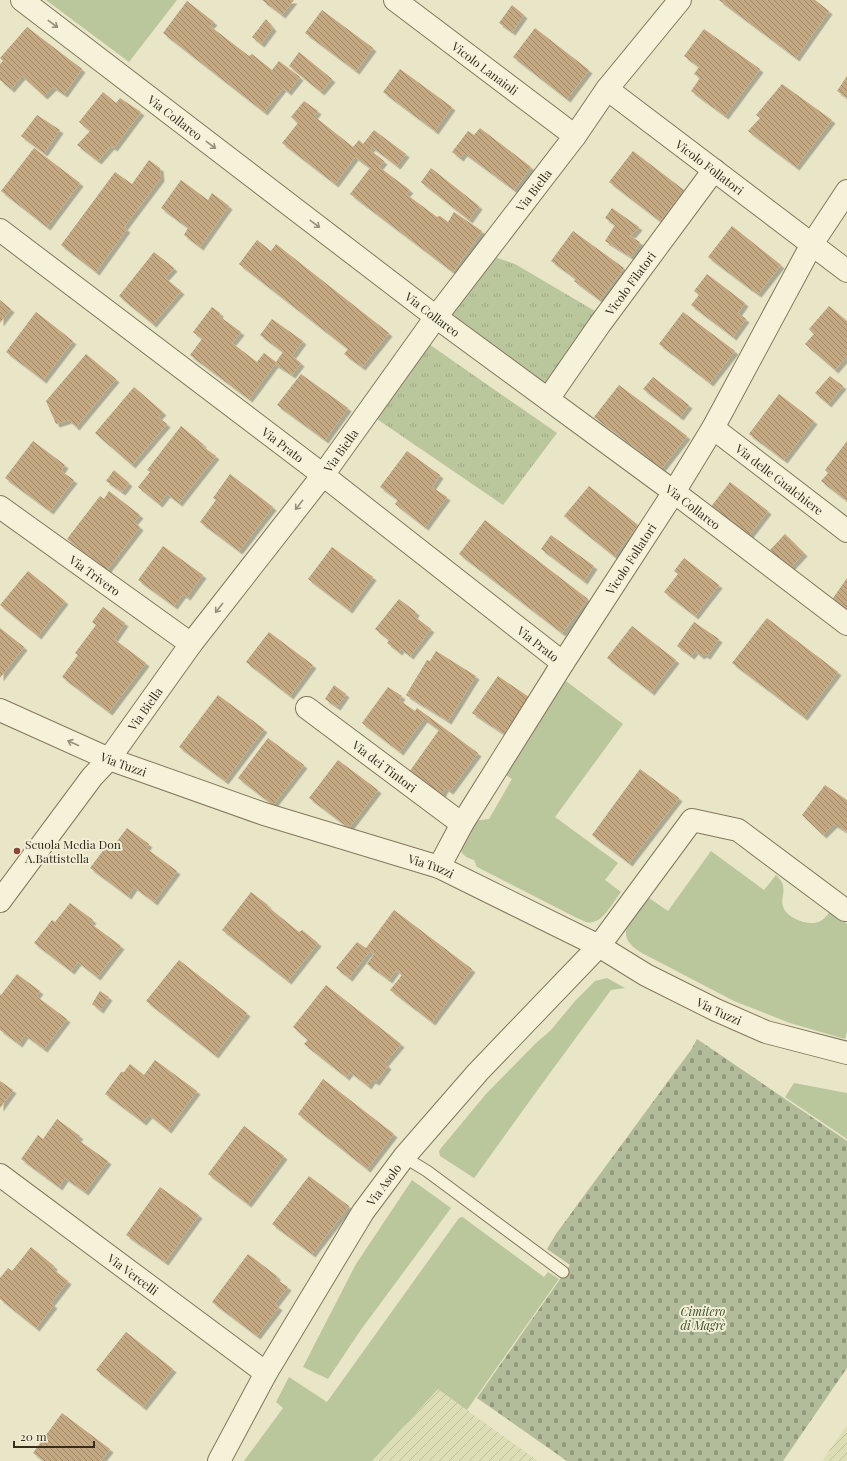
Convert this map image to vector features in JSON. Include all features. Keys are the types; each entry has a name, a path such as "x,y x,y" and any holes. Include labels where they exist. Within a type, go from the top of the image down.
{"street":[{"name":"Via Collareo","path":"22,0 436,317 674,492 847,624"},
{"name":"Vicolo Lanaioli","path":"395,0 575,136"},
{"name":"Via Biella","path":"0,901 92,777 109,759 191,644 323,475 436,317 575,136 607,89 680,0"},
{"name":"Vicolo Follatori","path":"607,89 812,244"},
{"name":"Vicolo Filatori","path":"548,399 600,324 714,170"},
{"name":"Vicolo Follatori","path":"439,867 462,824 674,492 713,428 812,244 847,191"},
{"name":"Via Prato","path":"0,230 323,475 563,664"},
{"path":"812,244 847,271"},
{"name":"Via delle Gualchiere","path":"713,428 847,531"},
{"name":"Via Trivero","path":"0,507 191,644"},
{"name":"Via dei Tintori","path":"307,708 462,824"},
{"name":"Via Tuzzi","path":"0,710 109,759 264,814 439,867 599,946 646,975 716,1010 766,1032 847,1053"},
{"name":"Via Asolo","path":"219,1461 266,1373 363,1212 404,1158 478,1072 599,946 692,820 738,830 845,910"},
{"name":"Via Vercelli","path":"0,1175 266,1373"}],"lane":[{"path":"404,1158 427,1171 563,1272"}],"green space":[{"path":"46,0 177,0 129,62"},
{"path":"488,255 515,264 600,314 533,402 432,326"},
{"path":"423,340 557,433 503,505 374,417"},
{"path":"566,681 623,724 555,817 618,863 605,880 621,892 606,913 597,921 592,922 586,922 576,918 477,867 474,860 464,855 461,850 474,821 489,819 512,779 504,774"},
{"path":"711,851 764,890 776,875 783,884 784,888 782,900 784,909 796,919 807,923 818,922 822,920 830,911 847,924 847,1032 845,1039 790,1023 734,1001 642,953 629,943 626,936 627,927 649,898 668,911"},
{"path":"607,978 625,988 611,990 475,1177 474,1178 440,1156 439,1151 486,1094 536,1043 551,1030 575,1001 595,981"},
{"name":"Cimitero di Magrè","path":"697,1039 847,1141 847,1368 783,1461 567,1461 477,1398 570,1265 547,1249 556,1234 691,1050"},
{"path":"794,1083 847,1093 847,1139 785,1097"},
{"path":"412,1180 451,1208 360,1331 328,1379 303,1367 356,1264"},
{"path":"462,1217 544,1277 548,1272 559,1279 467,1410 438,1389 372,1461 244,1461 283,1408 276,1402 289,1377 327,1402 459,1218"},
{"path":"438,1388 467,1410 538,1461 372,1461"},
{"path":"847,1425 847,1461 822,1461"}],"building":[{"path":"262,0 294,0 282,15"},
{"path":"719,0 815,0 829,11 796,58"},
{"path":"187,1 214,22 210,26 249,56 252,54 272,70 279,61 300,77 288,92 283,88 264,112 163,33"},
{"path":"512,5 524,15 512,32 499,23"},
{"path":"322,10 373,48 356,71 305,33"},
{"path":"266,19 273,28 261,44 252,37"},
{"path":"27,27 82,69 64,94 53,87 44,96 22,76 11,89 0,80 0,64 3,61 0,58"},
{"path":"535,28 589,70 567,99 513,57"},
{"path":"704,29 760,69 725,116 691,91 700,78 694,74 699,67 684,56"},
{"path":"299,52 332,79 321,92 289,66"},
{"path":"400,69 452,107 435,131 383,92"},
{"path":"847,76 847,98 837,91"},
{"path":"782,84 832,120 796,167 748,131 760,118 756,115"},
{"path":"103,92 116,103 120,98 141,112 114,148 111,146 98,161 77,145 90,131 79,122"},
{"path":"304,101 318,111 314,116 353,147 359,140 363,144 374,130 406,154 397,166 372,147 370,150 384,161 379,167 410,190 406,194 437,217 440,216 448,222 454,212 482,231 453,272 350,194 370,168 355,157 335,184 282,143 298,123 291,117"},
{"path":"37,115 60,130 44,153 21,136"},
{"path":"480,128 531,167 514,190 464,153 460,158 452,152 468,131 474,135"},
{"path":"34,148 80,183 47,227 1,191"},
{"path":"633,151 684,190 660,221 609,182"},
{"path":"149,160 160,168 161,178 124,227 127,229 96,272 61,245 115,172 132,184"},
{"path":"431,168 479,206 469,220 421,182"},
{"path":"181,180 208,200 212,193 229,206 200,247 184,235 188,228 161,208"},
{"path":"612,208 639,227 630,236 640,242 631,257 605,241 615,225 605,218"},
{"path":"732,226 781,265 758,294 708,257"},
{"path":"573,231 624,268 600,300 574,281 576,279 551,261"},
{"path":"257,240 271,251 276,244 389,333 362,367 344,354 348,349 239,264"},
{"path":"154,252 174,268 165,278 181,291 153,324 119,296"},
{"path":"707,274 745,303 738,313 746,319 733,337 691,305 699,295 694,291"},
{"path":"0,300 11,309 0,323"},
{"path":"829,306 847,321 847,356 835,370 805,344 814,334 809,329"},
{"path":"212,307 220,313 219,316 241,332 232,343 257,362 264,353 276,362 283,352 260,335 272,319 303,341 292,356 301,363 292,375 275,364 249,399 190,355 202,339 193,332"},
{"path":"36,312 73,341 43,380 6,352"},
{"path":"683,312 735,351 710,383 659,344"},
{"path":"86,354 116,379 76,427 69,420 56,424 46,401"},
{"path":"301,374 348,408 325,440 277,405"},
{"path":"830,376 843,386 828,404 815,393"},
{"path":"653,377 689,405 680,417 643,389"},
{"path":"619,385 687,436 662,468 594,417"},
{"path":"134,387 163,412 158,417 167,424 132,465 95,433"},
{"path":"779,394 814,421 784,460 749,434"},
{"path":"181,426 203,444 202,446 216,456 179,503 167,494 159,504 138,487 150,472 147,470"},
{"path":"33,441 65,465 61,471 74,480 50,511 5,478"},
{"path":"847,441 847,501 821,481 828,473 825,470"},
{"path":"407,451 440,475 432,487 447,497 425,527 395,504 398,500 380,487"},
{"path":"114,470 129,483 122,492 106,481"},
{"path":"230,474 273,507 239,551 200,522 216,500 213,498"},
{"path":"730,482 768,511 748,537 710,508"},
{"path":"589,486 638,525 614,556 564,516"},
{"path":"109,491 140,515 134,522 140,527 107,570 67,539 100,496 104,499"},
{"path":"485,520 588,599 562,633 459,554"},
{"path":"785,534 804,553 790,568 770,550"},
{"path":"551,535 594,566 584,581 541,549"},
{"path":"163,546 203,575 187,597 183,594 174,606 138,580"},
{"path":"332,547 373,577 349,610 308,579"},
{"path":"684,558 719,585 695,616 664,592 678,574 674,571"},
{"path":"28,571 65,601 38,636 0,605"},
{"path":"847,578 847,612 831,601"},
{"path":"399,599 416,612 414,616 431,629 410,656 401,649 399,652 387,643 389,640 375,629"},
{"path":"103,607 125,623 114,639 146,663 109,712 62,677 78,655 75,653 96,625 92,622"},
{"path":"767,618 838,672 804,717 732,663"},
{"path":"694,622 719,639 707,656 703,654 701,656 695,651 691,656 677,646"},
{"path":"632,626 676,660 651,692 607,658"},
{"path":"0,628 24,647 0,678"},
{"path":"269,632 313,665 290,696 246,662"},
{"path":"436,651 476,676 448,721 406,695 427,660 430,661"},
{"path":"498,676 529,697 504,734 472,713"},
{"path":"334,685 346,694 337,707 325,699"},
{"path":"388,687 402,696 399,700 415,711 417,708 478,753 450,791 445,788 440,799 407,775 439,730 424,719 400,752 362,723"},
{"path":"218,695 264,729 225,781 179,747"},
{"path":"268,738 304,765 273,805 238,778"},
{"path":"338,760 378,790 349,828 309,798"},
{"path":"640,769 679,798 629,863 592,835"},
{"path":"825,785 847,800 847,832 834,824 823,835 802,815"},
{"path":"127,828 149,844 146,848 177,871 154,902 134,887 128,896 90,868 108,844 112,848"},
{"path":"251,892 299,932 302,930 318,943 288,981 222,930"},
{"path":"70,903 93,920 90,923 121,946 97,977 78,962 71,971 34,943 52,920 55,922"},
{"path":"394,910 472,969 432,1022 390,990 402,975 396,970 389,980 367,964 374,954 370,951 349,978 336,968 357,942 366,948"},
{"path":"179,960 247,1013 215,1055 146,1001"},
{"path":"17,974 40,991 36,996 67,1019 44,1049 25,1035 19,1044 0,1030 0,994 1,995"},
{"path":"326,985 401,1044 385,1063 388,1066 376,1082 372,1080 368,1086 350,1072 346,1077 304,1044 308,1040 293,1027"},
{"path":"100,991 109,997 100,1010 92,1004"},
{"path":"155,1060 197,1091 168,1130 149,1115 143,1122 105,1094 121,1072 124,1072 130,1064 144,1075"},
{"path":"323,1079 394,1134 367,1169 298,1114"},
{"path":"0,1081 13,1090 0,1108"},
{"path":"57,1119 80,1136 77,1139 108,1161 85,1192 65,1178 59,1187 21,1159 38,1135 43,1139"},
{"path":"244,1126 284,1156 248,1204 208,1174"},
{"path":"309,1176 349,1206 312,1254 272,1224"},
{"path":"160,1187 199,1215 165,1262 126,1235"},
{"path":"31,1247 54,1266 53,1269 68,1281 51,1303 54,1305 36,1328 0,1299 0,1278 8,1268 12,1271"},
{"path":"248,1254 277,1276 276,1279 288,1287 275,1304 279,1307 257,1336 212,1302"},
{"path":"126,1332 173,1369 143,1407 96,1370"},
{"path":"62,1413 110,1449 101,1461 44,1461 33,1453"}],"place":[{"name":"Scuola Media Don A.Battistella","path":"17,851"}]}
